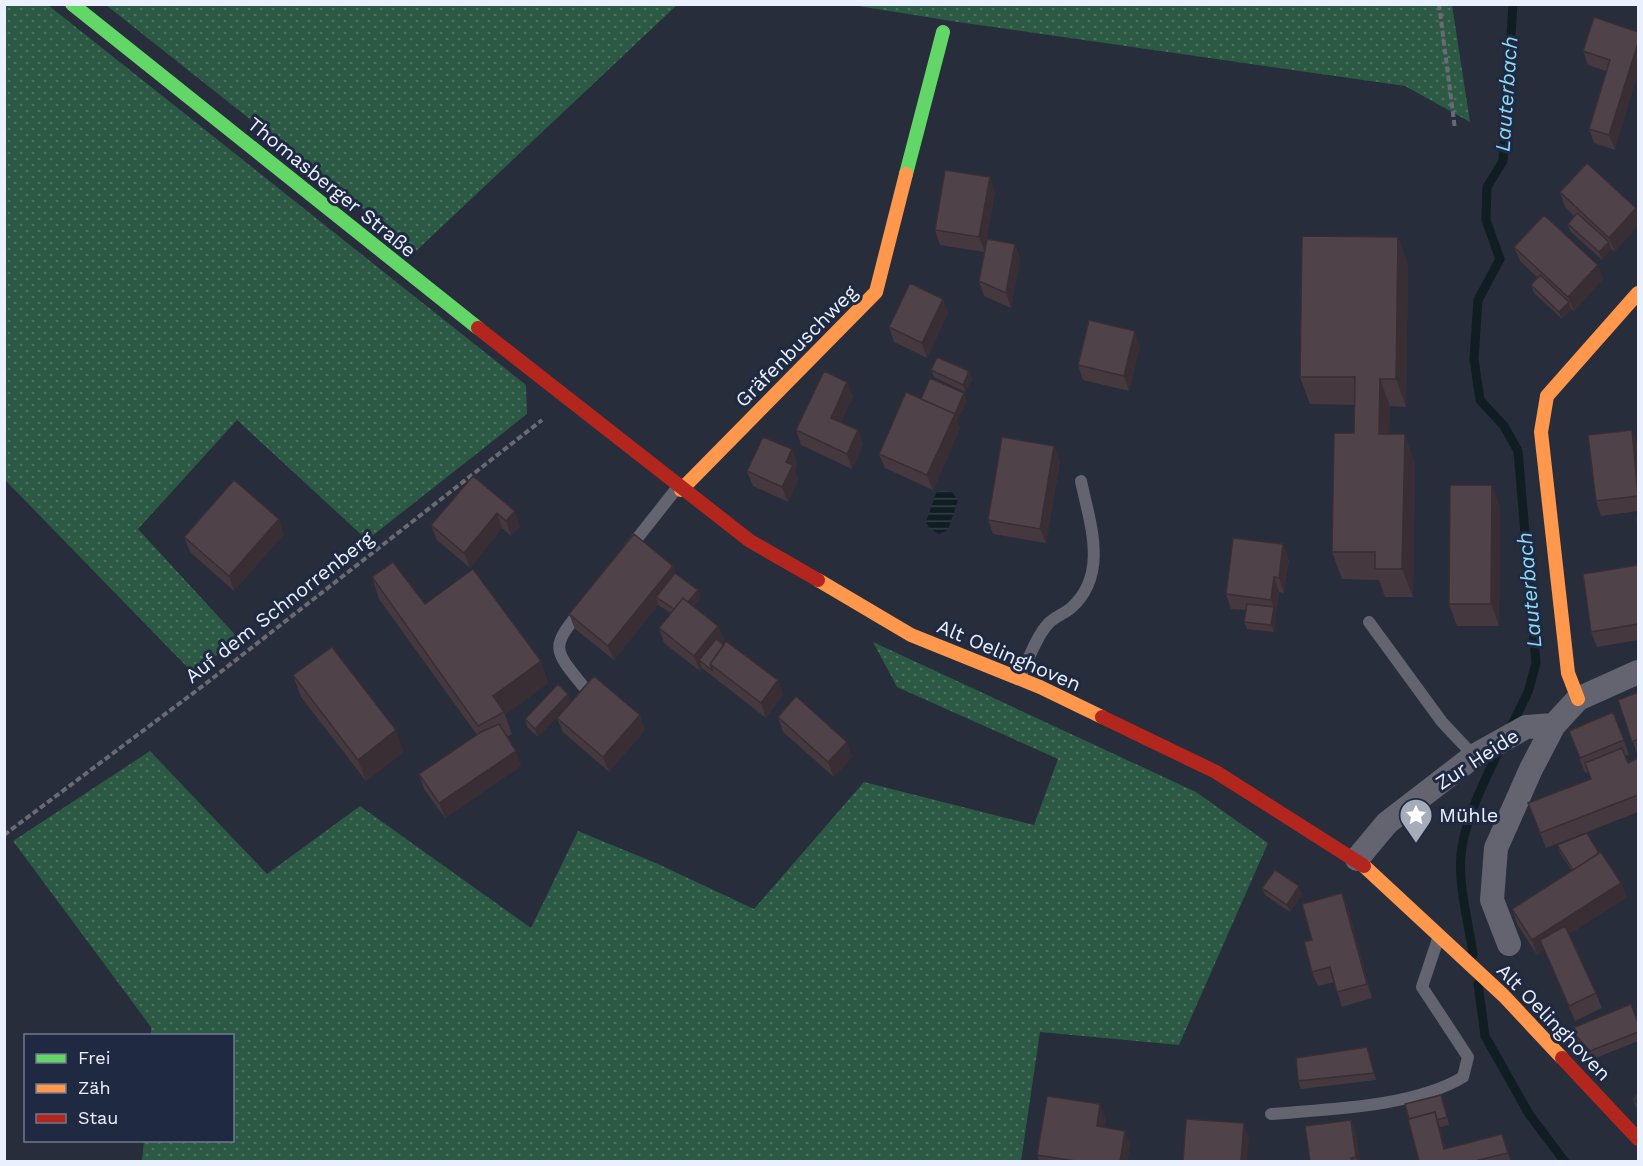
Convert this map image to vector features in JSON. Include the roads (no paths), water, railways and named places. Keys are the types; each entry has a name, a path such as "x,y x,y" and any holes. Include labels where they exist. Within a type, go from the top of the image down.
{"main road":[{"name":"Thomasberger Straße","path":"72,4 568,400"},
{"name":"Gräfenbuschweg","path":"679,489 876,292 943,32"},
{"path":"1578,699 1568,673 1540,432 1547,396 1638,293"},
{"name":"Alt Oelinghoven","path":"568,400 679,489 750,541 910,635 1020,678 1104,716 1238,784 1357,859 1504,996 1638,1139"}],"street":[{"name":"Zur Heide","path":"1509,944 1492,900 1496,848 1531,770 1554,725 1578,699 1638,672"},
{"name":"Zur Heide","path":"1357,859 1386,822 1474,756 1526,727 1554,725"}],"lane":[{"path":"1020,678 1047,624 1071,608 1083,594 1093,575 1094,538 1081,481"},
{"path":"619,562 679,489"},
{"path":"583,687 562,660 559,644 560,636 590,599"},
{"path":"1369,622 1442,722 1474,756"},
{"path":"1271,1114 1367,1106 1447,1087 1463,1077 1468,1057 1422,987 1440,934"}],"waterway":[{"name":"Lauterbach","path":"1510,729 1528,692 1536,663 1518,451 1504,426 1480,400 1474,359 1478,300 1500,259 1486,220 1487,187 1503,161 1513,4"},
{"name":"Lauterbach","path":"1473,955 1462,892 1461,855 1471,814 1501,747"},
{"name":"Lauterbach","path":"1478,984 1485,1036 1529,1114 1565,1162"}],"place":[{"name":"Mühle","path":"1416,844"}]}
